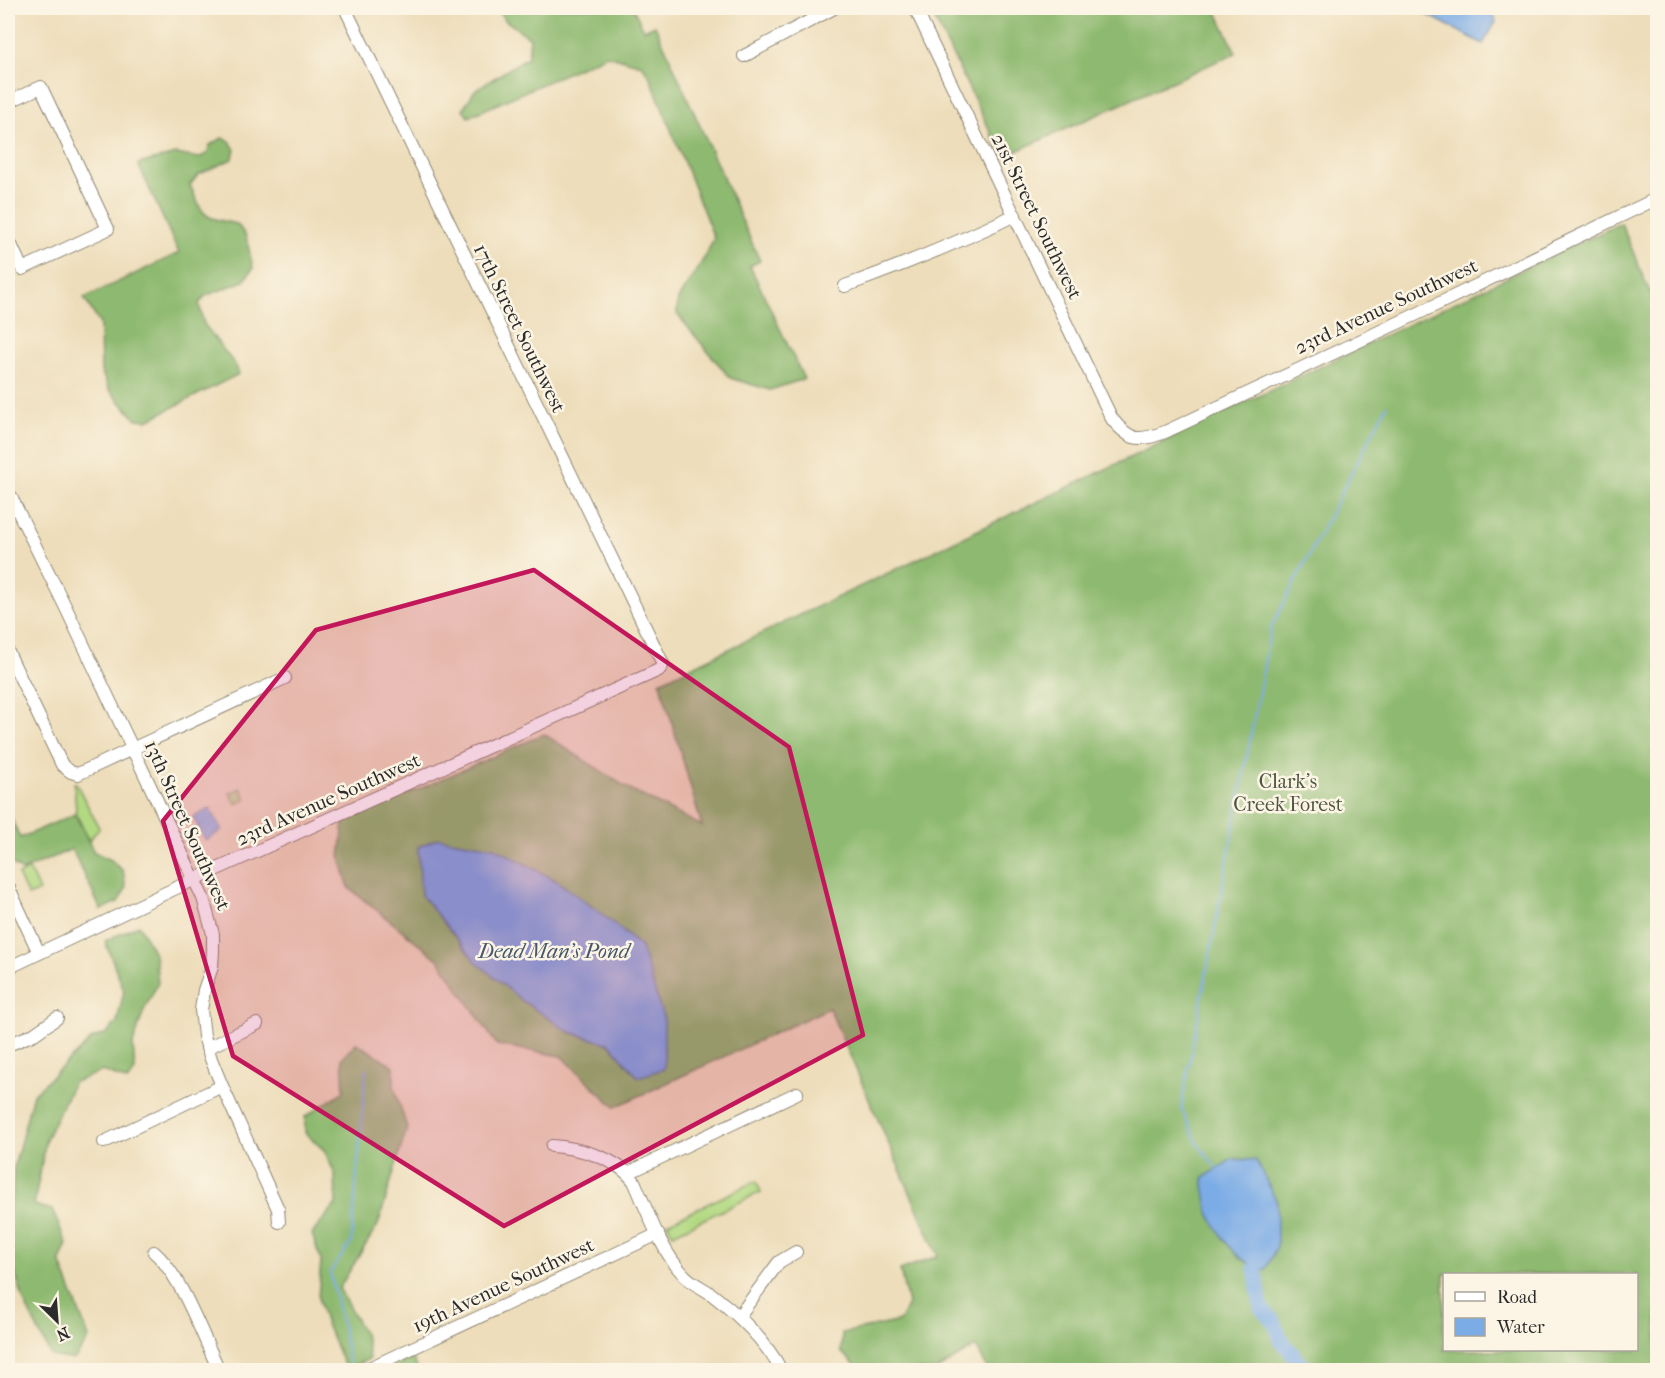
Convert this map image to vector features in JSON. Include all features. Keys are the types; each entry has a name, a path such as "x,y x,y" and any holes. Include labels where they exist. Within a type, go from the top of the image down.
{"street":[{"name":"17th Street Southwest","path":"345,8 663,664"},
{"path":"744,56 834,8"},
{"name":"21st Street Southwest","path":"915,8 1112,418 1129,436"},
{"path":"8,102 40,87 108,229 22,269 8,238"},
{"name":"23rd Avenue Southwest","path":"1129,436 1139,439 1165,432 1658,198"},
{"path":"845,286 979,233 1015,214"},
{"name":"13th Street Southwest","path":"8,491 195,879 207,911 213,934 212,967 204,990 201,1010 204,1036 222,1086 273,1196 278,1209 279,1222"},
{"path":"8,652 59,759 66,769 78,774 285,678"},
{"name":"23rd Avenue Southwest","path":"8,968 195,879 659,670 663,664"},
{"path":"9,894 39,953"},
{"path":"8,1046 34,1034 57,1018"},
{"path":"207,1048 258,1024"},
{"path":"105,1142 222,1086"},
{"path":"628,1173 797,1093"},
{"path":"552,1146 587,1152 628,1173 634,1181 658,1234 684,1275 739,1316 765,1342 781,1371"},
{"name":"19th Avenue Southwest","path":"365,1371 658,1234"},
{"path":"154,1252 172,1272 219,1371"},
{"path":"739,1316 780,1262 796,1252"}],"highlighted area":[{"path":"534,570 789,747 863,1035 504,1226 233,1056 163,821 316,630"}],"green space":[{"path":"497,8 633,8 644,30 655,25 760,261 750,266 804,379 770,390 730,378 677,314 678,299 705,257 714,238 650,77 642,65 607,55 468,117 463,109 475,90 528,57 530,38 505,20"},
{"path":"929,8 1215,8 1236,53 1003,157"},
{"path":"222,138 230,141 235,150 232,159 198,175 190,185 205,214 237,224 246,236 253,268 244,281 205,296 199,304 204,324 236,366 239,374 148,420 136,419 110,391 101,371 100,324 84,298 179,253 138,164 176,154 198,158 207,154 210,145"},
{"name":"Clark's Creek Forest","path":"1621,223 1658,312 1657,1370 1162,1370 1156,1364 1151,1370 988,1370 976,1346 937,1370 861,1370 841,1352 842,1333 900,1321 908,1304 900,1270 938,1256 829,1008 615,1107 561,1056 497,1045 439,960 349,888 340,858 344,822 544,734 632,791 702,826 660,682","holes":["557,881 641,947 638,1077 610,1044 569,1032 521,1000"]},
{"path":"74,783 99,828 89,841 75,811"},
{"path":"241,788 246,799 236,804 230,793"},
{"path":"8,811 20,838 75,814 94,852 111,860 123,871 126,888 118,902 101,910 72,849 22,871 8,861"},
{"path":"29,869 39,891 28,896 18,875"},
{"path":"139,925 155,955 158,983 144,1010 133,1044 135,1071 127,1081 103,1071 74,1082 46,1139 34,1205 52,1210 67,1244 60,1261 89,1338 74,1360 51,1356 24,1302 9,1253 8,1214 13,1194 14,1167 33,1094 92,1039 107,1033 117,1022 124,991 105,941"},
{"path":"356,1043 394,1066 394,1087 407,1128 378,1225 339,1288 366,1338 369,1359 346,1369 325,1322 318,1298 321,1261 312,1234 336,1204 335,1174 324,1150 305,1133 305,1117 344,1091 342,1058"},
{"path":"756,1181 761,1192 673,1234 667,1223"},
{"path":"409,1350 418,1370 365,1370"},
{"path":"413,1359 418,1370 389,1370"}],"water":[{"path":"1415,8 1492,8 1496,22 1483,44"},
{"path":"210,808 222,830 206,841 193,817"},
{"name":"Dead Man's Pond","path":"438,838 494,847 557,881 641,947 664,1020 664,1069 638,1077 610,1044 569,1032 521,1000 475,961 421,895 418,847"},
{"path":"1232,1159 1256,1160 1277,1202 1277,1247 1265,1270 1247,1262 1232,1249 1210,1215 1203,1178"}],"waterway":[{"path":"1217,1169 1199,1146 1181,1108 1271,628 1387,405"},
{"path":"349,1365 330,1272 351,1243 366,1069"},
{"path":"1255,1268 1261,1308 1274,1321 1281,1340 1302,1365 1303,1370"}]}
